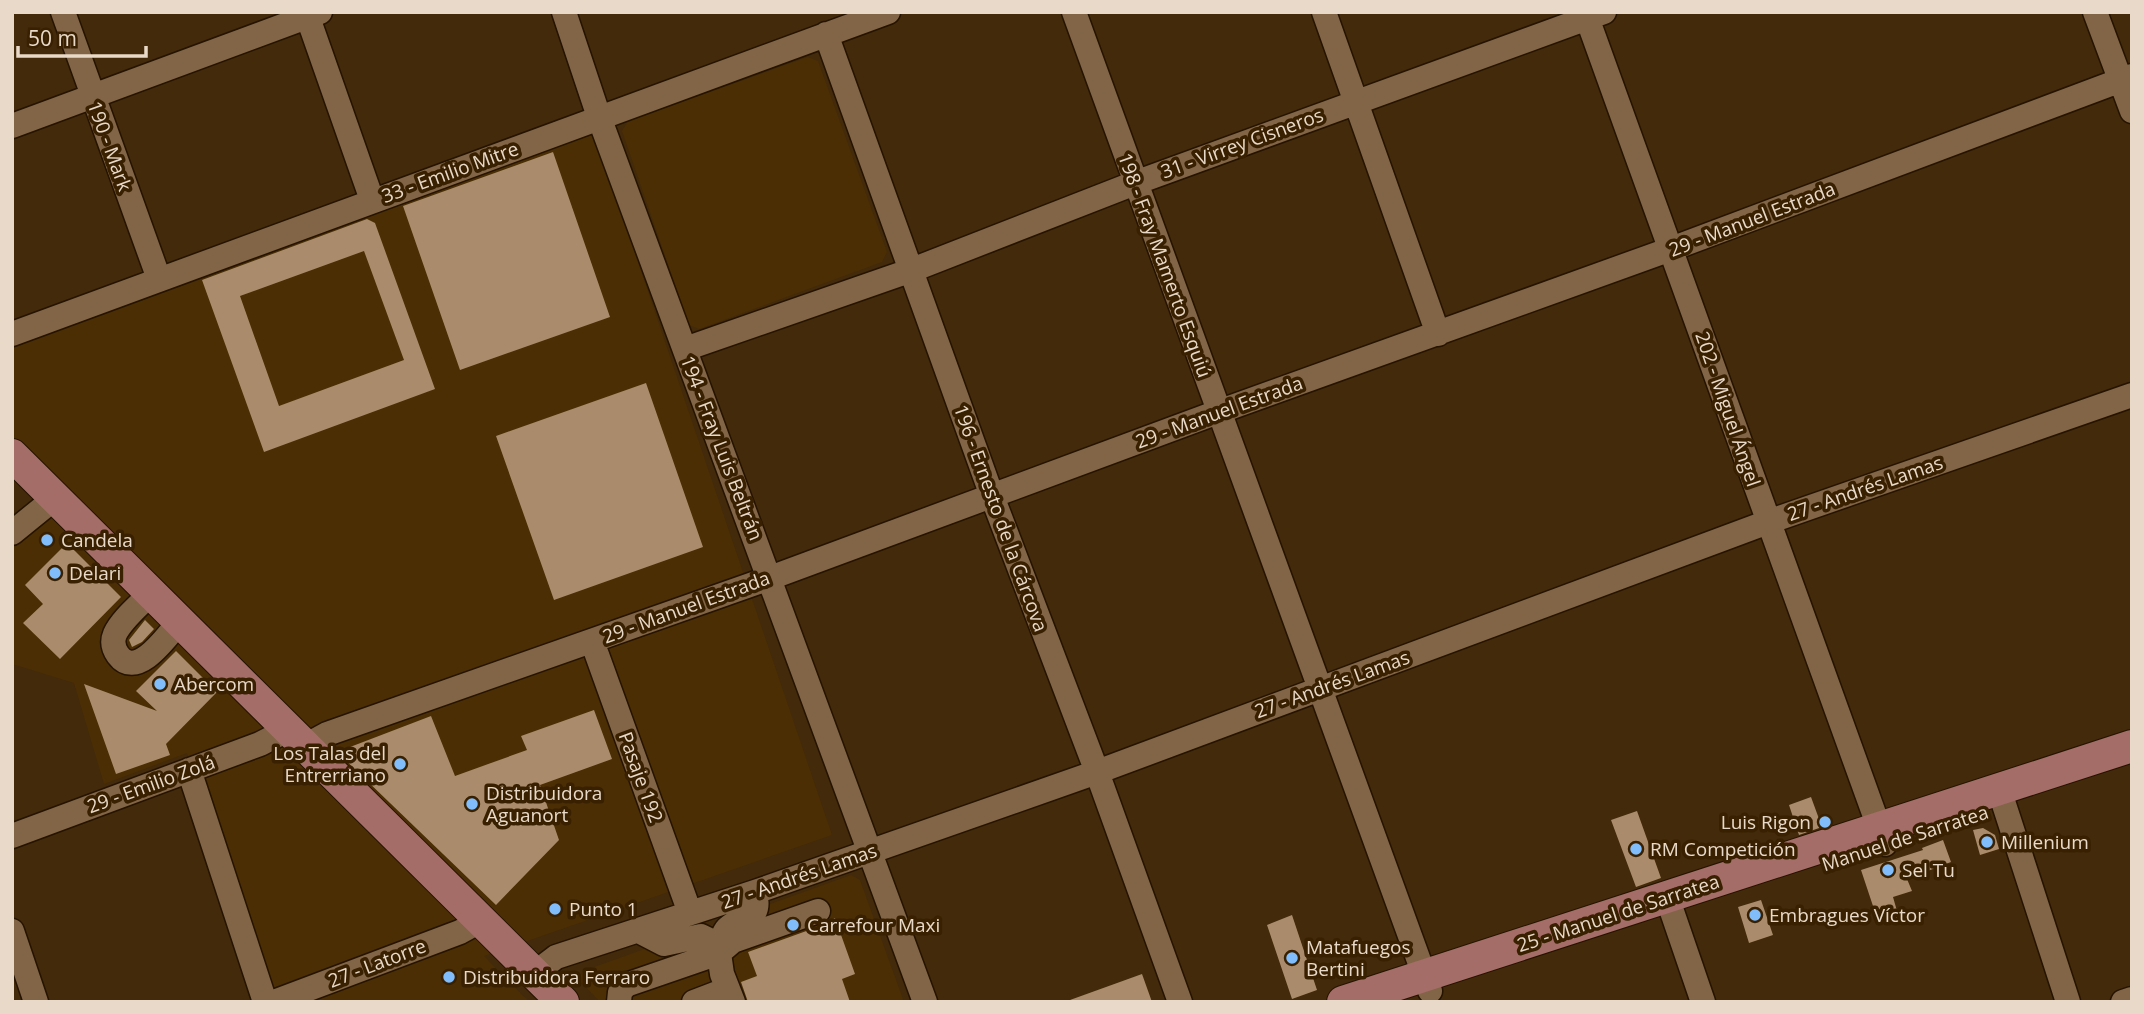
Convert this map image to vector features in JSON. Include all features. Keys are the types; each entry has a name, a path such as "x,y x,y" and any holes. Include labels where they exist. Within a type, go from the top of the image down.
{"main road":[{"path":"12,455 563,1002"},
{"path":"2001,798 2132,746"},
{"name":"Manuel de Sarratea","path":"1398,1002 1427,983 2001,798 2132,764"},
{"path":"1343,1002 1427,983"}],"street":[{"name":"190 - Mark","path":"63,12 159,279"},
{"name":"194 - Fray Luis Beltrán","path":"564,12 599,117 925,1002"},
{"name":"33 - Emilio Mitre","path":"12,334 599,117 838,24 888,12"},
{"name":"198 - Fray Mamerto Esquiú","path":"1074,12 1427,983"},
{"path":"1324,12 1438,334"},
{"path":"2095,12 2126,78 2132,111"},
{"path":"12,127 311,14 372,200"},
{"name":"31 - Virrey Cisneros","path":"685,349 912,270 1135,183 1592,14"},
{"name":"202 - Miguel Ángel","path":"1592,14 1671,249 1882,836"},
{"name":"196 - Ernesto de la Cárcova","path":"838,24 912,270 992,496 1097,772 1176,1001"},
{"name":"29 - Manuel Estrada","path":"297,738 327,734 770,578 1218,412 1671,249 2126,78"},
{"name":"27 - Andrés Lamas","path":"535,973 556,957 755,892 1097,772 1768,522 2132,395"},
{"path":"12,533 55,498"},
{"path":"151,593 116,631 113,641 115,651 121,659 130,663 140,662 148,657 180,621"},
{"name":"Pasaje 192","path":"593,641 690,913"},
{"name":"29 - Emilio Zolá","path":"12,836 260,744 297,738"},
{"path":"188,770 265,1002"},
{"path":"2001,798 2068,1002"},
{"path":"694,1002 731,995 722,974 719,949 730,926 754,914 757,906 755,892"},
{"path":"1670,905 1703,1002"},
{"path":"619,1002 620,992 626,985 733,941 818,911"},
{"name":"27 - Latorre","path":"274,1002 460,932 480,921"},
{"path":"637,930 664,944 701,936 719,949"},
{"path":"12,931 36,1002"},
{"path":"2123,1002 2132,999"}],"shaded area":[{"path":"808,57 818,61 887,252 882,262 699,329 689,325 622,131 628,121"},
{"path":"593,129 832,835 484,956 529,1002 274,1002 187,753 104,784 74,683 12,664 12,533 64,490 12,440 12,343"},
{"name":"Carrefour Maxi","path":"851,875 860,880 904,1002 600,1002 579,980 583,971"}],"building":[{"path":"553,152 610,317 460,370 403,206"},
{"path":"367,219 375,223 435,389 264,452 202,280","holes":["364,251 404,360 279,406 240,296"]},
{"path":"646,383 703,547 554,600 496,436"},
{"path":"67,543 121,597 60,659 23,623 43,604 25,585"},
{"path":"145,620 154,629 142,642 132,647 129,640"},
{"path":"176,651 217,692 166,744 170,755 116,774 84,684 157,711 136,691"},
{"path":"594,710 612,759 540,785 559,840 496,905 337,752 431,716 455,776 527,750 521,736"},
{"path":"1811,797 1822,827 1799,835 1789,805"},
{"name":"RM Competición","path":"1637,811 1661,878 1636,887 1611,820"},
{"name":"Millenium","path":"1983,828 1995,835 1999,849 1980,855 1973,830"},
{"path":"1943,840 1951,862 1907,879 1912,891 1893,897 1899,918 1879,924 1861,870 1923,850 1922,848"},
{"path":"1761,900 1773,935 1749,943 1738,907"},
{"name":"Matafuegos Bertini","path":"1292,915 1317,990 1292,999 1267,925"},
{"path":"835,918 855,974 842,979 850,1002 748,1002 741,982 757,976 748,952 823,925"},
{"path":"1142,974 1152,1002 1070,1000"}],"place":[{"name":"Candela","path":"47,540"},
{"name":"Delari","path":"55,573"},
{"name":"Abercom","path":"160,684"},
{"name":"Los Talas del Entrerriano","path":"400,764"},
{"name":"Distribuidora Aguanort","path":"472,804"},
{"name":"Luis Rigon","path":"1825,822"},
{"name":"Millenium","path":"1987,842"},
{"name":"RM Competición","path":"1636,849"},
{"name":"Sel Tu","path":"1888,870"},
{"name":"Punto 1","path":"555,909"},
{"name":"Embragues Víctor","path":"1755,915"},
{"name":"Carrefour Maxi","path":"793,925"},
{"name":"Matafuegos Bertini","path":"1292,958"},
{"name":"Distribuidora Ferraro","path":"449,977"}]}
